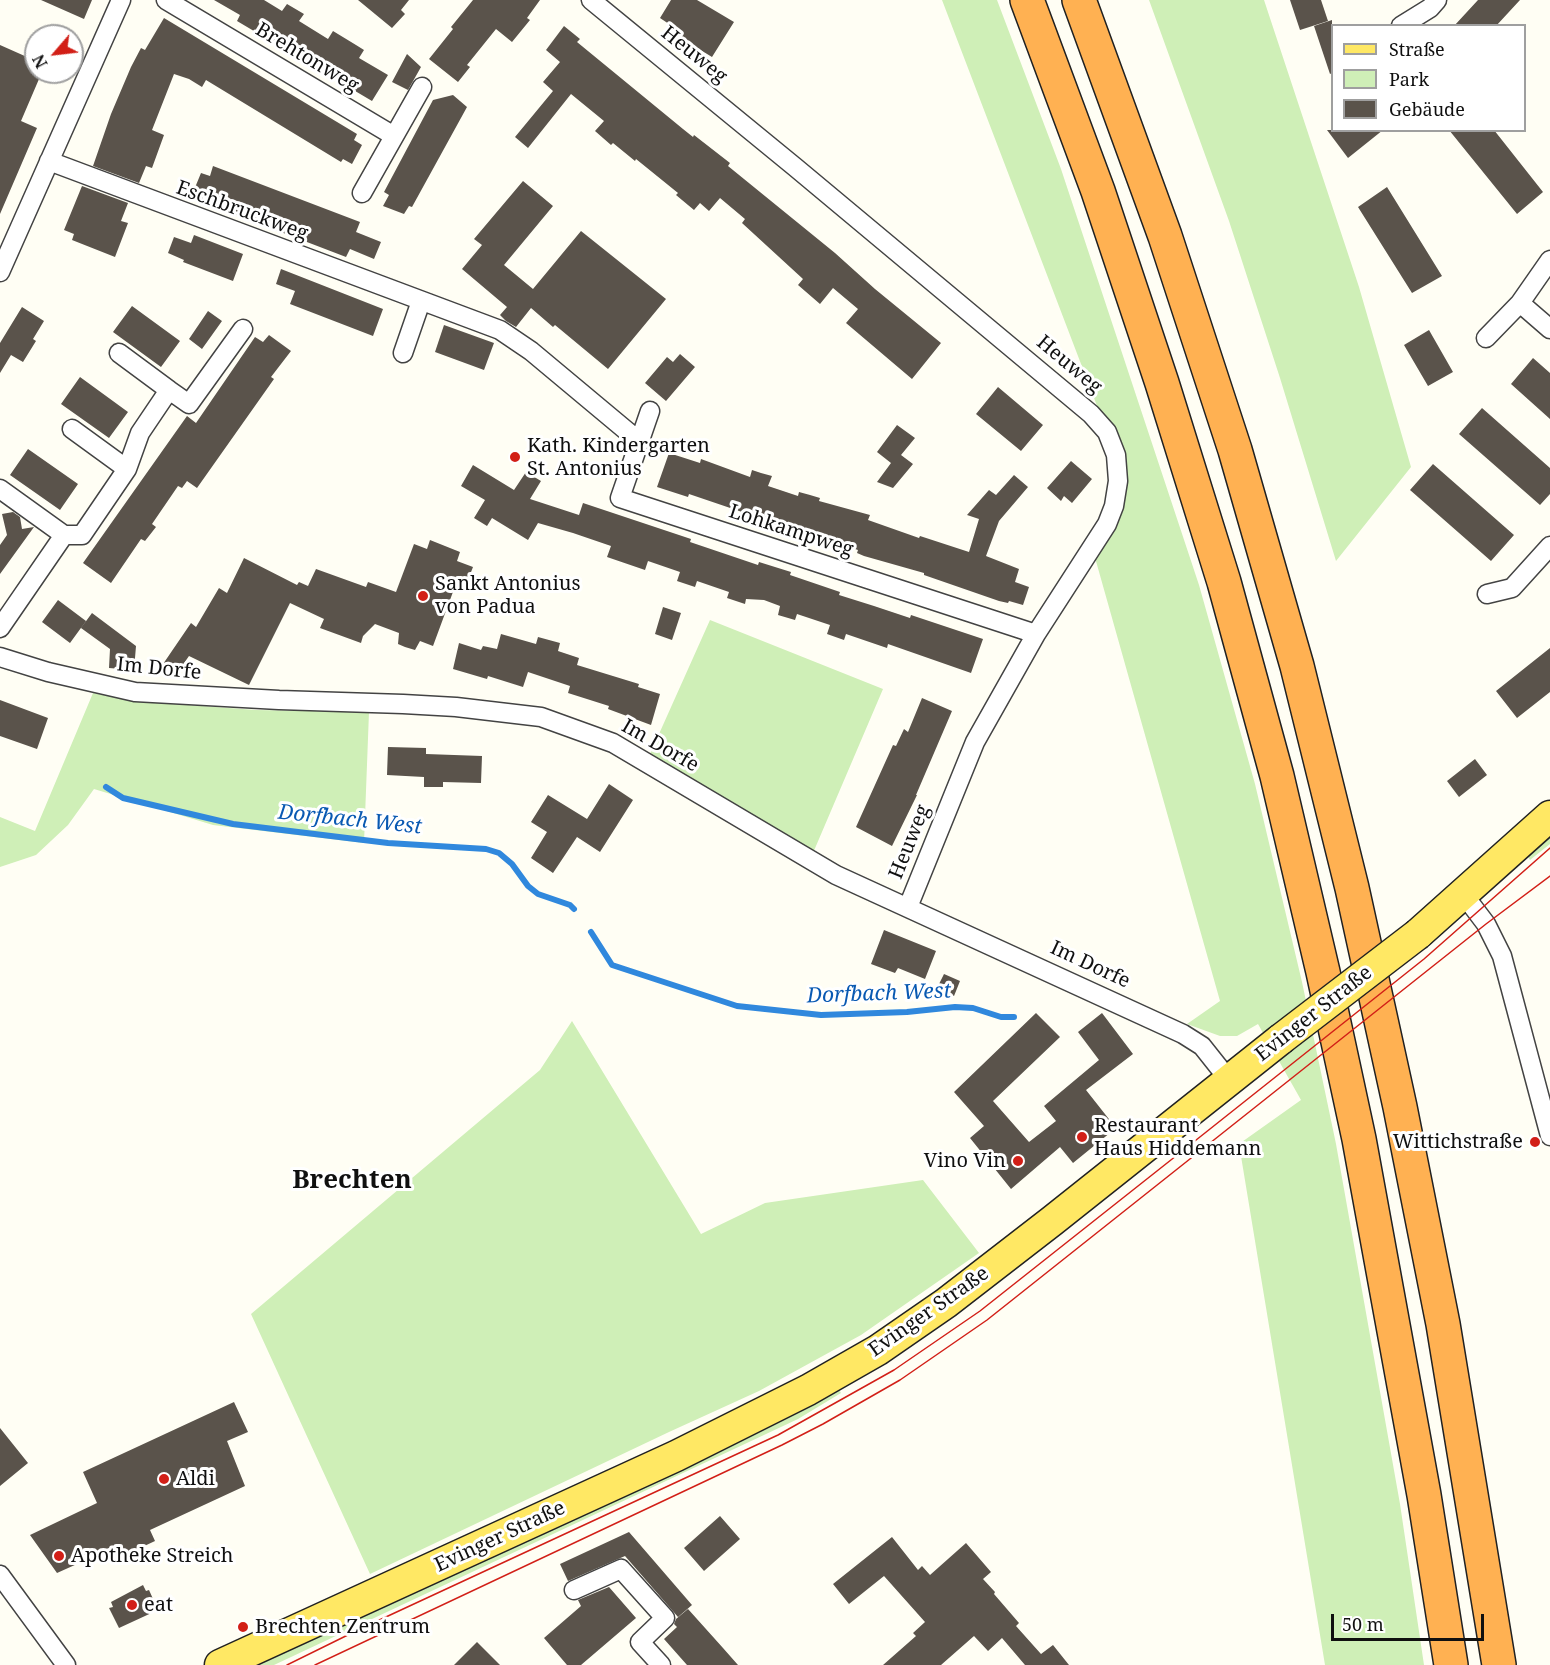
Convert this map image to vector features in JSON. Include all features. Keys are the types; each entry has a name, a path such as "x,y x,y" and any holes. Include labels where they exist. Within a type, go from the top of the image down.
{"highway":[{"path":"1028,0 1098,191 1162,383 1224,582 1276,776 1323,972 1359,1139 1424,1495 1451,1665"},
{"path":"1079,0 1165,236 1235,450 1297,666 1352,888 1400,1107 1443,1324 1499,1665"}],"main road":[{"name":"Evinger Straße","path":"219,1665 676,1456 818,1385 878,1350 946,1303 1418,934 1550,816"}],"street":[{"path":"0,272 122,0"},
{"name":"Brehtonweg","path":"166,0 394,136"},
{"name":"Heuweg","path":"591,0 1091,414 1107,432 1116,454 1118,481 1114,506 1107,524 1036,634 975,742 908,907"},
{"path":"1404,24 1430,8 1437,0"},
{"path":"362,193 422,87"},
{"name":"Eschbruckweg","path":"49,161 500,330 531,351 640,441"},
{"path":"1486,338 1520,303 1550,260"},
{"path":"403,353 421,301"},
{"path":"1520,303 1550,329"},
{"path":"119,353 189,404 243,329"},
{"path":"0,489 64,535 82,535 127,470 140,433 170,390"},
{"name":"Lohkampweg","path":"650,411 620,498 1036,634"},
{"path":"72,429 127,470"},
{"path":"0,628 64,535"},
{"path":"1487,594 1512,588 1550,546"},
{"name":"Im Dorfe","path":"0,657 48,672 135,692 456,707 541,717 613,743 836,875 1183,1034 1202,1046 1229,1080"},
{"path":"1464,895 1486,924 1502,956 1550,1136"},
{"path":"574,1590 621,1569 665,1618 640,1641 661,1665"},
{"path":"0,1575 66,1665"}],"green space":[{"path":"942,0 997,0 1061,169 1199,585 1255,784 1302,982 1336,1144 1400,1504 1424,1665 1325,1665 1239,1144 1301,1100 1258,1024 1237,1036 1220,1036 1187,1024 1220,1001 1092,547 1114,506 1107,432"},
{"path":"1149,0 1264,0 1359,287 1411,467 1336,561 1229,221"},
{"path":"710,620 883,689 810,860 646,763"},
{"path":"93,693 134,701 256,710 369,712 364,843 213,825 94,789 68,825 36,855 0,867 0,817 35,831"},
{"path":"1550,837 1550,844 1530,860 1527,855"},
{"path":"572,1021 701,1234 765,1203 923,1180 979,1253 861,1335 759,1391 370,1574 251,1314 540,1070"},
{"path":"838,1388 841,1393 798,1419 274,1665 257,1665 726,1448 800,1411"}],"building":[{"path":"41,0 92,0 84,19"},
{"path":"214,0 264,0 282,11 287,4 304,14 299,21 328,39 333,31 364,50 359,58 388,75 372,101 237,21 240,15"},
{"path":"358,0 409,0 401,10 405,14 392,28"},
{"path":"473,0 540,0 527,18 530,20 512,42 496,29 467,65 470,67 458,82 429,59"},
{"path":"671,0 697,0 734,22 712,57 694,46 676,32 678,30 660,18"},
{"path":"1290,0 1321,0 1328,21 1300,30"},
{"path":"1478,0 1520,0 1498,24 1456,24"},
{"path":"164,18 357,134 354,140 362,145 352,164 343,159 341,162 206,80 202,87 174,74 152,130 164,135 152,168 146,166 139,183 93,166 111,114 131,67 141,48 145,50"},
{"path":"1332,20 1330,74 1314,26"},
{"path":"564,26 580,39 577,42 693,137 694,135 730,163 728,166 941,343 912,379 846,323 858,309 833,288 820,304 798,285 803,279 742,223 745,219 720,198 709,211 700,203 694,210 676,195 678,193 636,159 635,161 613,143 611,145 595,131 604,121 571,94 528,148 515,137 553,91 543,82 560,62 546,50"},
{"path":"0,45 24,56 24,84 37,84 21,121 37,128 0,214"},
{"path":"407,54 421,67 408,90 392,82"},
{"path":"453,95 467,107 412,207 409,206 404,214 383,206 389,195 384,192 433,100"},
{"path":"1327,130 1331,132 1380,132 1348,158"},
{"path":"1451,132 1496,132 1543,192 1517,214"},
{"path":"213,166 360,222 356,232 381,242 374,259 350,249 346,257 200,201 203,193 194,190 201,173 210,176"},
{"path":"523,181 553,206 504,265 533,289 581,231 666,299 608,369 531,308 516,327 506,321 500,315 507,307 462,269 482,245 474,239"},
{"path":"82,186 128,203 121,221 128,223 115,257 72,240 74,234 64,230"},
{"path":"1387,187 1442,276 1412,293 1358,207"},
{"path":"194,235 243,254 233,281 183,262 184,260 168,253 174,237 191,243"},
{"path":"281,269 383,309 373,336 290,304 295,291 276,284"},
{"path":"132,306 180,341 161,367 113,332"},
{"path":"22,307 44,321 33,339 36,341 23,362 11,355 0,373 0,343"},
{"path":"208,311 222,321 202,349 189,339"},
{"path":"444,325 494,343 484,370 435,352"},
{"path":"1429,330 1453,372 1428,386 1404,345"},
{"path":"269,335 291,351 271,377 274,379 197,488 187,481 182,488 178,486 152,524 156,527 145,541 141,539 111,583 83,563 187,416 196,423 255,337 263,342"},
{"path":"680,354 695,367 666,401 645,383 667,357 673,362"},
{"path":"1533,358 1550,373 1550,419 1511,384"},
{"path":"80,377 128,412 109,438 61,404"},
{"path":"998,387 1043,425 1021,451 976,414"},
{"path":"1482,408 1550,468 1550,494 1540,505 1459,434"},
{"path":"897,425 915,438 901,455 913,464 893,488 877,482 891,463 877,452"},
{"path":"28,449 78,484 60,510 10,475"},
{"path":"669,453 700,463 701,459 750,477 752,470 772,476 768,486 798,496 799,492 820,498 819,501 870,515 868,520 969,552 979,519 967,515 989,490 996,495 1014,475 1028,487 999,521 986,556 1019,569 1015,582 1029,587 1023,605 999,601 924,575 924,573 864,556 857,553 858,550 788,526 787,529 689,494 688,497 657,487"},
{"path":"1071,461 1092,479 1072,503 1064,496 1061,501 1047,488"},
{"path":"1433,464 1514,535 1491,561 1410,490"},
{"path":"473,465 514,490 526,472 541,481 530,499 579,515 583,503 691,539 690,542 758,565 759,562 791,572 790,575 840,592 839,595 910,618 911,615 983,639 971,673 888,644 887,648 846,634 844,640 827,634 830,625 797,614 795,620 778,615 780,606 764,600 746,599 745,604 727,598 729,592 697,581 695,587 677,581 680,572 648,561 645,570 607,557 611,546 573,533 538,523 528,540 492,518 487,526 474,518 485,500 461,486"},
{"path":"13,512 20,517 22,529 34,527 0,574 0,545 7,535 2,514"},
{"path":"430,540 460,552 457,561 473,567 466,585 457,581 433,646 420,641 415,650 405,647 398,644 399,633 375,624 363,636 361,643 320,628 324,619 290,603 249,685 189,656 175,676 161,667 191,623 196,627 219,588 227,593 244,558 297,585 299,582 308,586 316,569 366,587 368,582 396,592 414,544 427,549"},
{"path":"58,600 86,621 70,643 42,622"},
{"path":"663,607 681,613 672,640 655,634"},
{"path":"92,613 136,646 134,670 109,668 110,649 81,628"},
{"path":"501,634 536,644 538,637 560,643 558,651 579,658 577,665 639,684 638,687 660,694 651,725 608,709 609,706 568,693 570,686 528,672 523,687 488,676 487,679 453,669 459,643 481,650 483,646 497,649"},
{"path":"1550,648 1550,692 1517,718 1496,691"},
{"path":"922,698 952,711 917,795 892,846 856,827 893,745 896,746 904,729 908,732"},
{"path":"0,700 48,718 37,749 0,736"},
{"path":"388,747 426,748 426,754 482,756 481,783 443,782 443,787 424,787 424,777 387,775"},
{"path":"1475,759 1487,775 1459,797 1447,781"},
{"path":"609,784 633,800 600,852 577,837 553,873 531,858 547,832 531,822 548,795 587,819"},
{"path":"884,930 936,951 925,979 898,968 895,973 871,964"},
{"path":"944,974 960,981 954,996 937,988"},
{"path":"1036,1013 1060,1037 993,1101 1029,1142 1056,1121 1044,1106 1099,1060 1078,1032 1102,1013 1133,1054 1086,1090 1116,1128 1073,1163 1060,1147 1011,1189 970,1138 984,1126 954,1092"},
{"name":"Aldi","path":"234,1402 248,1432 227,1441 245,1486 150,1530 155,1541 123,1556 117,1546 57,1573 30,1535 97,1503 83,1472"},
{"path":"0,1428 28,1463 0,1486"},
{"path":"720,1516 740,1539 704,1571 684,1548"},
{"path":"629,1532 692,1605 678,1617 625,1556 568,1581 560,1564"},
{"path":"892,1537 918,1570 922,1566 930,1575 966,1543 991,1572 983,1579 1019,1623 1016,1626 1041,1654 1053,1645 1069,1665 1025,1665 1002,1638 988,1651 974,1636 941,1665 883,1665 916,1636 913,1633 925,1622 884,1576 849,1604 833,1584"},
{"name":"eat","path":"143,1585 146,1591 149,1590 158,1610 119,1628 109,1608 113,1607 111,1602"},
{"path":"609,1587 636,1618 581,1665 567,1665 544,1638 581,1606 578,1600"},
{"path":"688,1609 738,1665 687,1665 664,1639 677,1627 674,1624 676,1619"},
{"path":"477,1642 500,1665 454,1665"}],"waterway":[{"name":"Dorfbach West","path":"106,787 123,798 233,824 388,843 486,849 499,853 512,864 528,886 538,894 570,905 574,909"},
{"name":"Dorfbach West","path":"591,932 612,965 737,1006 821,1015 907,1012 955,1007 973,1008 1001,1017 1014,1017"}],"tram line":[{"path":"287,1665 778,1435 894,1370 980,1311 1424,959 1550,848"},
{"path":"315,1665 782,1445 900,1380 987,1320 1486,924 1550,876"}],"place":[{"name":"Kath. Kindergarten St. Antonius","path":"515,457"},
{"name":"Sankt Antonius von Padua","path":"423,596"},
{"name":"Restaurant Haus Hiddemann","path":"1082,1137"},
{"name":"Wittichstraße","path":"1535,1142"},
{"name":"Vino Vin","path":"1018,1161"},
{"name":"Aldi","path":"164,1479"},
{"name":"Apotheke Streich","path":"59,1556"},
{"name":"eat","path":"132,1605"},
{"name":"Brechten Zentrum","path":"243,1627"}],"district":[{"name":"Brechten","path":"352,1181"}]}
